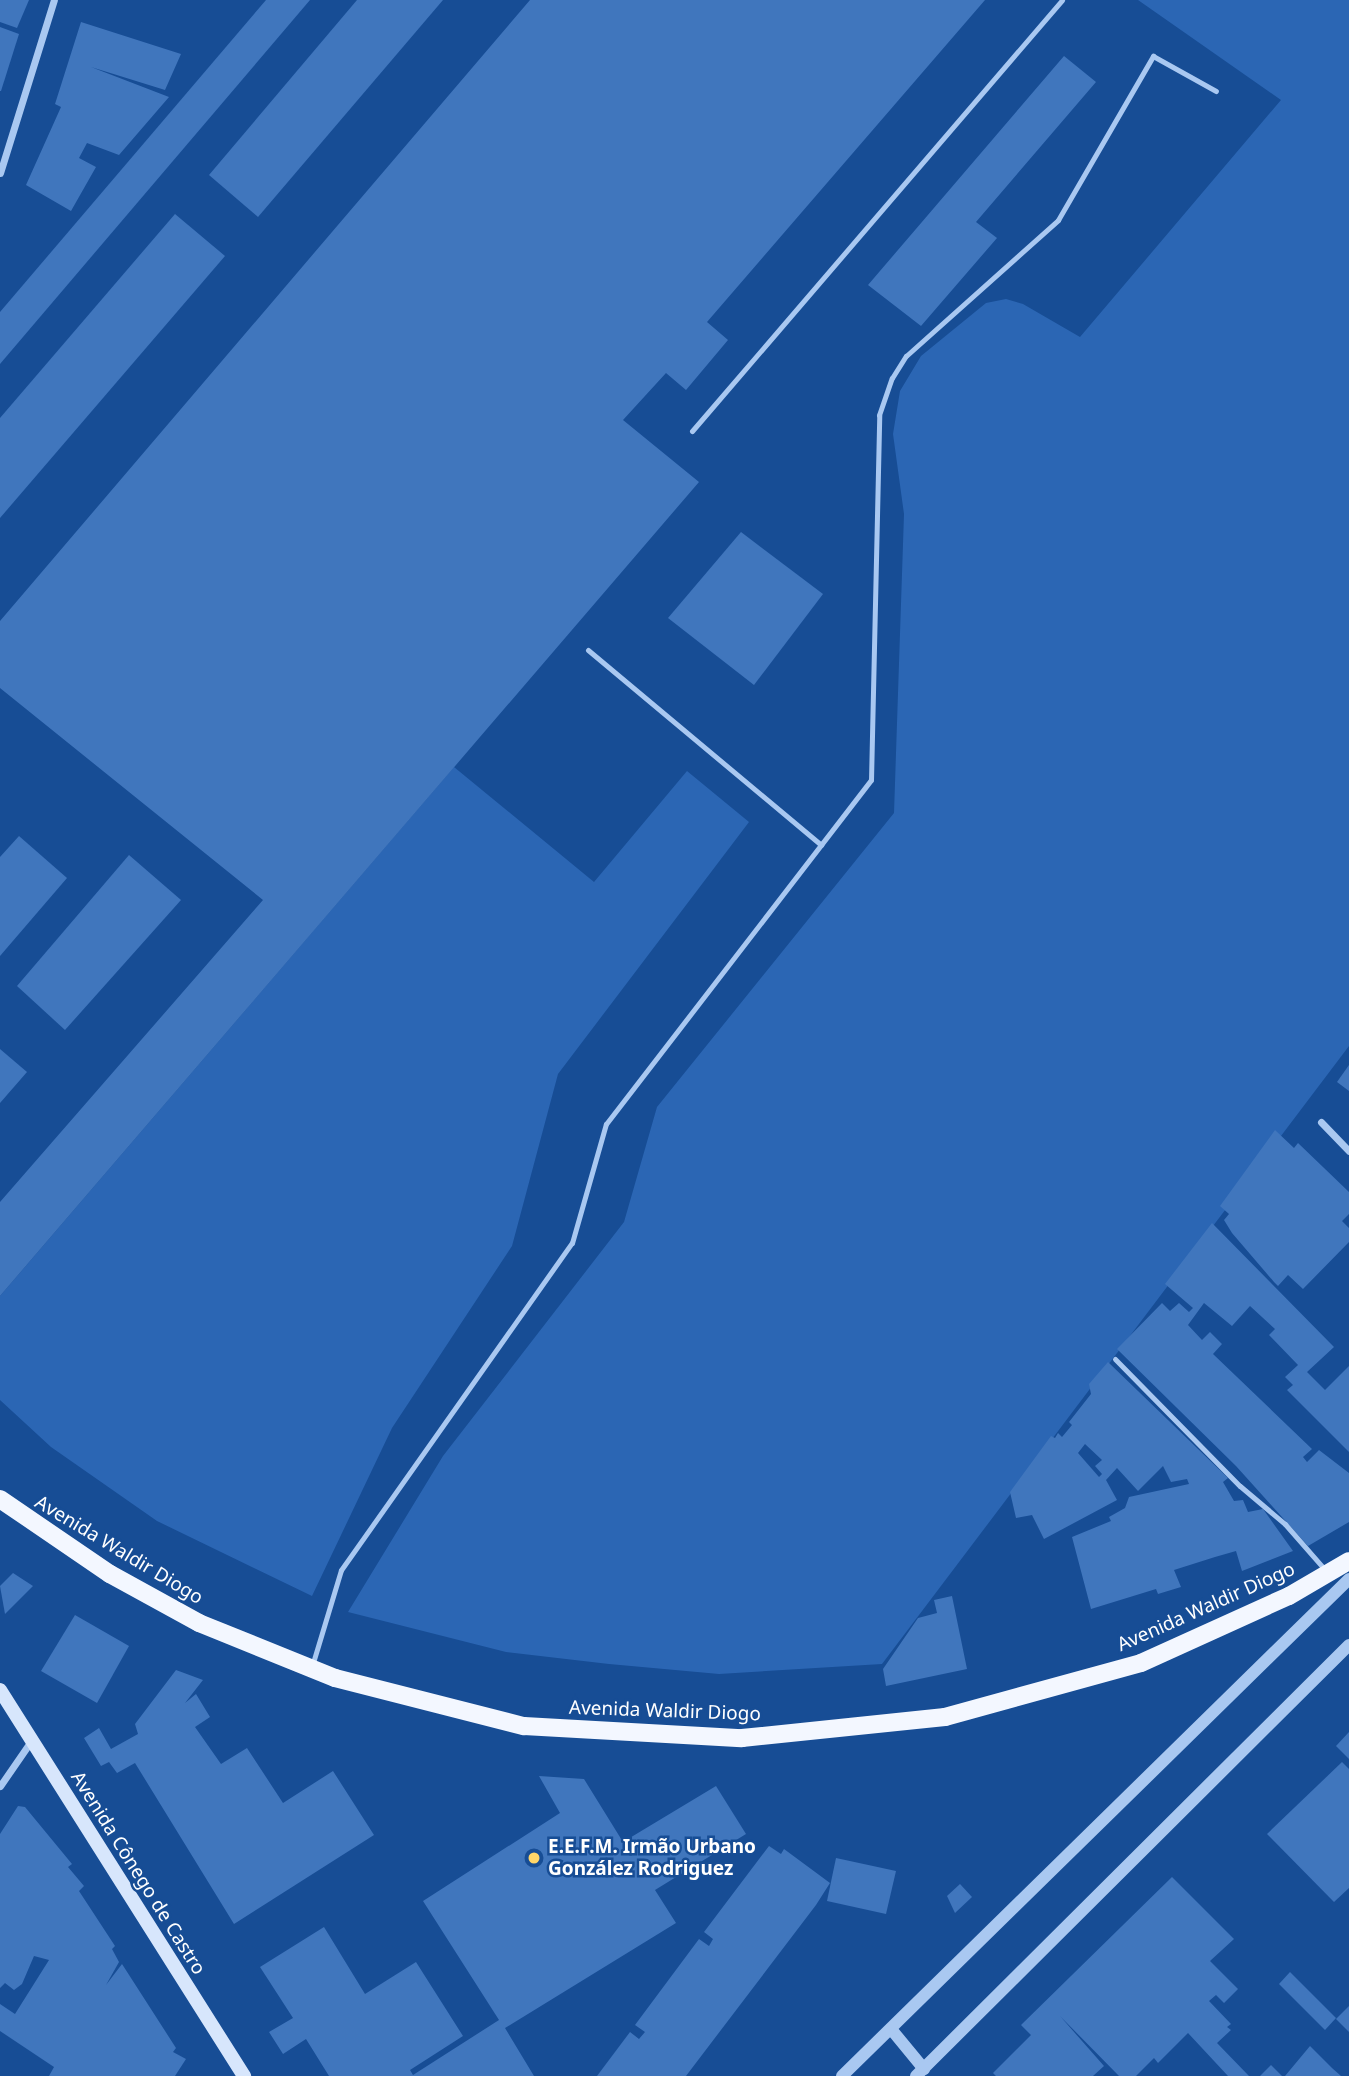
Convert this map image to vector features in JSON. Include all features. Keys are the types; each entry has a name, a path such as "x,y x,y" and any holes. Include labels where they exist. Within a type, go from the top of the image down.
{"main road":[{"name":"Avenida Waldir Diogo","path":"0,1499 110,1574 188,1617 311,1669 524,1726 742,1738 945,1717 1141,1663 1289,1596 1349,1561"},
{"name":"Avenida Cônego de Castro","path":"0,1690 244,2076"}],"street":[{"path":"0,173 54,0"},
{"path":"1321,1122 1349,1150"},
{"path":"842,2076 1349,1579"},
{"path":"891,2029 920,2072 1349,1644"},
{"path":"0,1786 32,1741"}],"lane":[{"path":"692,431 1062,0"},
{"path":"311,1669 341,1570 572,1243 606,1124 871,780 879,415 892,378 906,355 1058,220 1153,57 1216,91"},
{"path":"589,650 821,845"},
{"path":"1115,1359 1240,1486 1285,1524 1329,1573"}],"shaded area":[{"path":"1138,0 1349,0 1349,1046 882,1664 719,1674 609,1664 506,1652 348,1612 443,1456 624,1222 657,1107 894,813 904,514 893,434 900,391 921,356 986,303 1006,299 1023,304 1080,337 1281,100"},
{"path":"454,767 594,882 687,771 749,822 558,1074 512,1246 392,1428 312,1596 157,1521 51,1447 0,1400 0,1296"}],"building":[{"path":"0,0 29,0 17,28 0,22"},
{"path":"266,0 310,0 0,364 0,312"},
{"path":"357,0 443,0 258,217 209,175"},
{"path":"530,0 985,0 707,322 728,340 686,390 666,373 623,420 699,482 0,1296 0,1202 263,900 0,688 0,621"},
{"path":"81,22 181,54 165,90 91,67 169,97 119,155 87,143 79,158 96,167 71,211 26,185 61,107 55,104"},
{"path":"0,27 19,34 1,91 0,91"},
{"path":"1064,56 1096,82 976,222 997,238 921,326 868,285"},
{"path":"175,214 225,256 0,518 0,418"},
{"path":"741,532 823,594 754,685 668,618"},
{"path":"19,836 67,878 0,956 0,857"},
{"path":"129,855 181,900 65,1030 17,986"},
{"path":"0,1049 27,1072 0,1103"},
{"path":"1349,1065 1349,1091 1337,1082"},
{"path":"1275,1130 1294,1148 1298,1143 1349,1192 1349,1214 1342,1221 1349,1228 1349,1242 1303,1289 1288,1275 1278,1286 1274,1282 1232,1233 1224,1220 1229,1214 1220,1206"},
{"path":"1212,1223 1334,1347 1307,1372 1325,1390 1349,1366 1349,1452 1287,1390 1293,1385 1285,1377 1298,1365 1269,1335 1275,1329 1250,1306 1232,1326 1204,1303 1188,1325 1202,1340 1210,1332 1222,1344 1213,1354 1312,1449 1303,1457 1307,1462 1319,1450 1349,1473 1349,1522 1308,1546 1236,1466 1117,1349 1162,1303 1170,1311 1179,1303 1189,1312 1193,1308 1165,1284"},
{"path":"1108,1362 1228,1478 1223,1482 1234,1501 1243,1500 1248,1512 1263,1509 1293,1551 1242,1571 1236,1551 1215,1557 1174,1570 1181,1587 1158,1594 1156,1589 1091,1609 1072,1537 1111,1521 1109,1517 1125,1508 1129,1497 1189,1484 1187,1479 1171,1482 1163,1466 1138,1491 1117,1468 1106,1480 1117,1500 1044,1539 1032,1515 1016,1518 1010,1492 1051,1436 1055,1438 1058,1433 1062,1437 1072,1425 1069,1422 1091,1394 1089,1384","holes":["1085,1444 1102,1460 1095,1466 1102,1474 1099,1477 1078,1453"]},
{"path":"13,1573 33,1586 5,1614 0,1586"},
{"path":"952,1596 967,1669 886,1686 883,1669 918,1618 937,1613 934,1600"},
{"path":"75,1615 129,1646 97,1703 41,1671"},
{"path":"176,1670 203,1680 185,1703 196,1694 210,1717 195,1727 221,1764 247,1748 283,1803 333,1771 374,1835 234,1924 135,1763 117,1773 109,1762 101,1766 84,1738 99,1728 111,1749 138,1734 135,1724"},
{"path":"1349,1732 1349,1759 1336,1746"},
{"path":"1342,1762 1349,1769 1349,1888 1334,1902 1267,1834"},
{"path":"539,1776 584,1779 623,1842 716,1786 746,1834 655,1890 676,1923 505,2028 534,2076 329,2076 306,2039 283,2054 269,2032 293,2018 260,1967 324,1927 365,1994 416,1962 463,2036 410,2070 413,2075 499,2020 423,1901 560,1813"},
{"path":"18,1806 25,1807 72,1864 68,1867 84,1886 79,1891 115,1946 112,1949 119,1962 106,1985 122,1964 176,2048 173,2052 186,2059 175,2076 49,2076 54,2067 0,2031 0,2004 15,2014 49,1960 34,1956 22,1984 14,1990 5,1983 0,1988 0,1834"},
{"path":"769,1846 781,1854 784,1849 830,1883 816,1905 686,2076 597,2076 630,2032 639,2039 645,2032 635,2025 699,1939 709,1946 713,1939 704,1932"},
{"path":"836,1858 896,1871 886,1914 827,1901"},
{"path":"1172,1877 1234,1939 1210,1961 1238,1989 1224,2003 1216,1995 1209,2001 1231,2024 1227,2027 1231,2030 1217,2043 1249,2076 1228,2076 1188,2033 1158,2063 1154,2058 1136,2076 1119,2076 1060,2016 1104,2066 1093,2076 996,2076 993,2073 1031,2035 1021,2025"},
{"path":"960,1884 972,1897 955,1913 947,1896"},
{"path":"1290,1972 1336,2018 1325,2030 1279,1984"},
{"path":"1349,2006 1349,2032 1336,2019"},
{"path":"1310,2046 1332,2068 1341,2076 1285,2076"},
{"path":"1271,2065 1282,2076 1260,2076"}],"place":[{"name":"E.E.F.M. Irmão Urbano González Rodriguez","path":"534,1858"}]}
